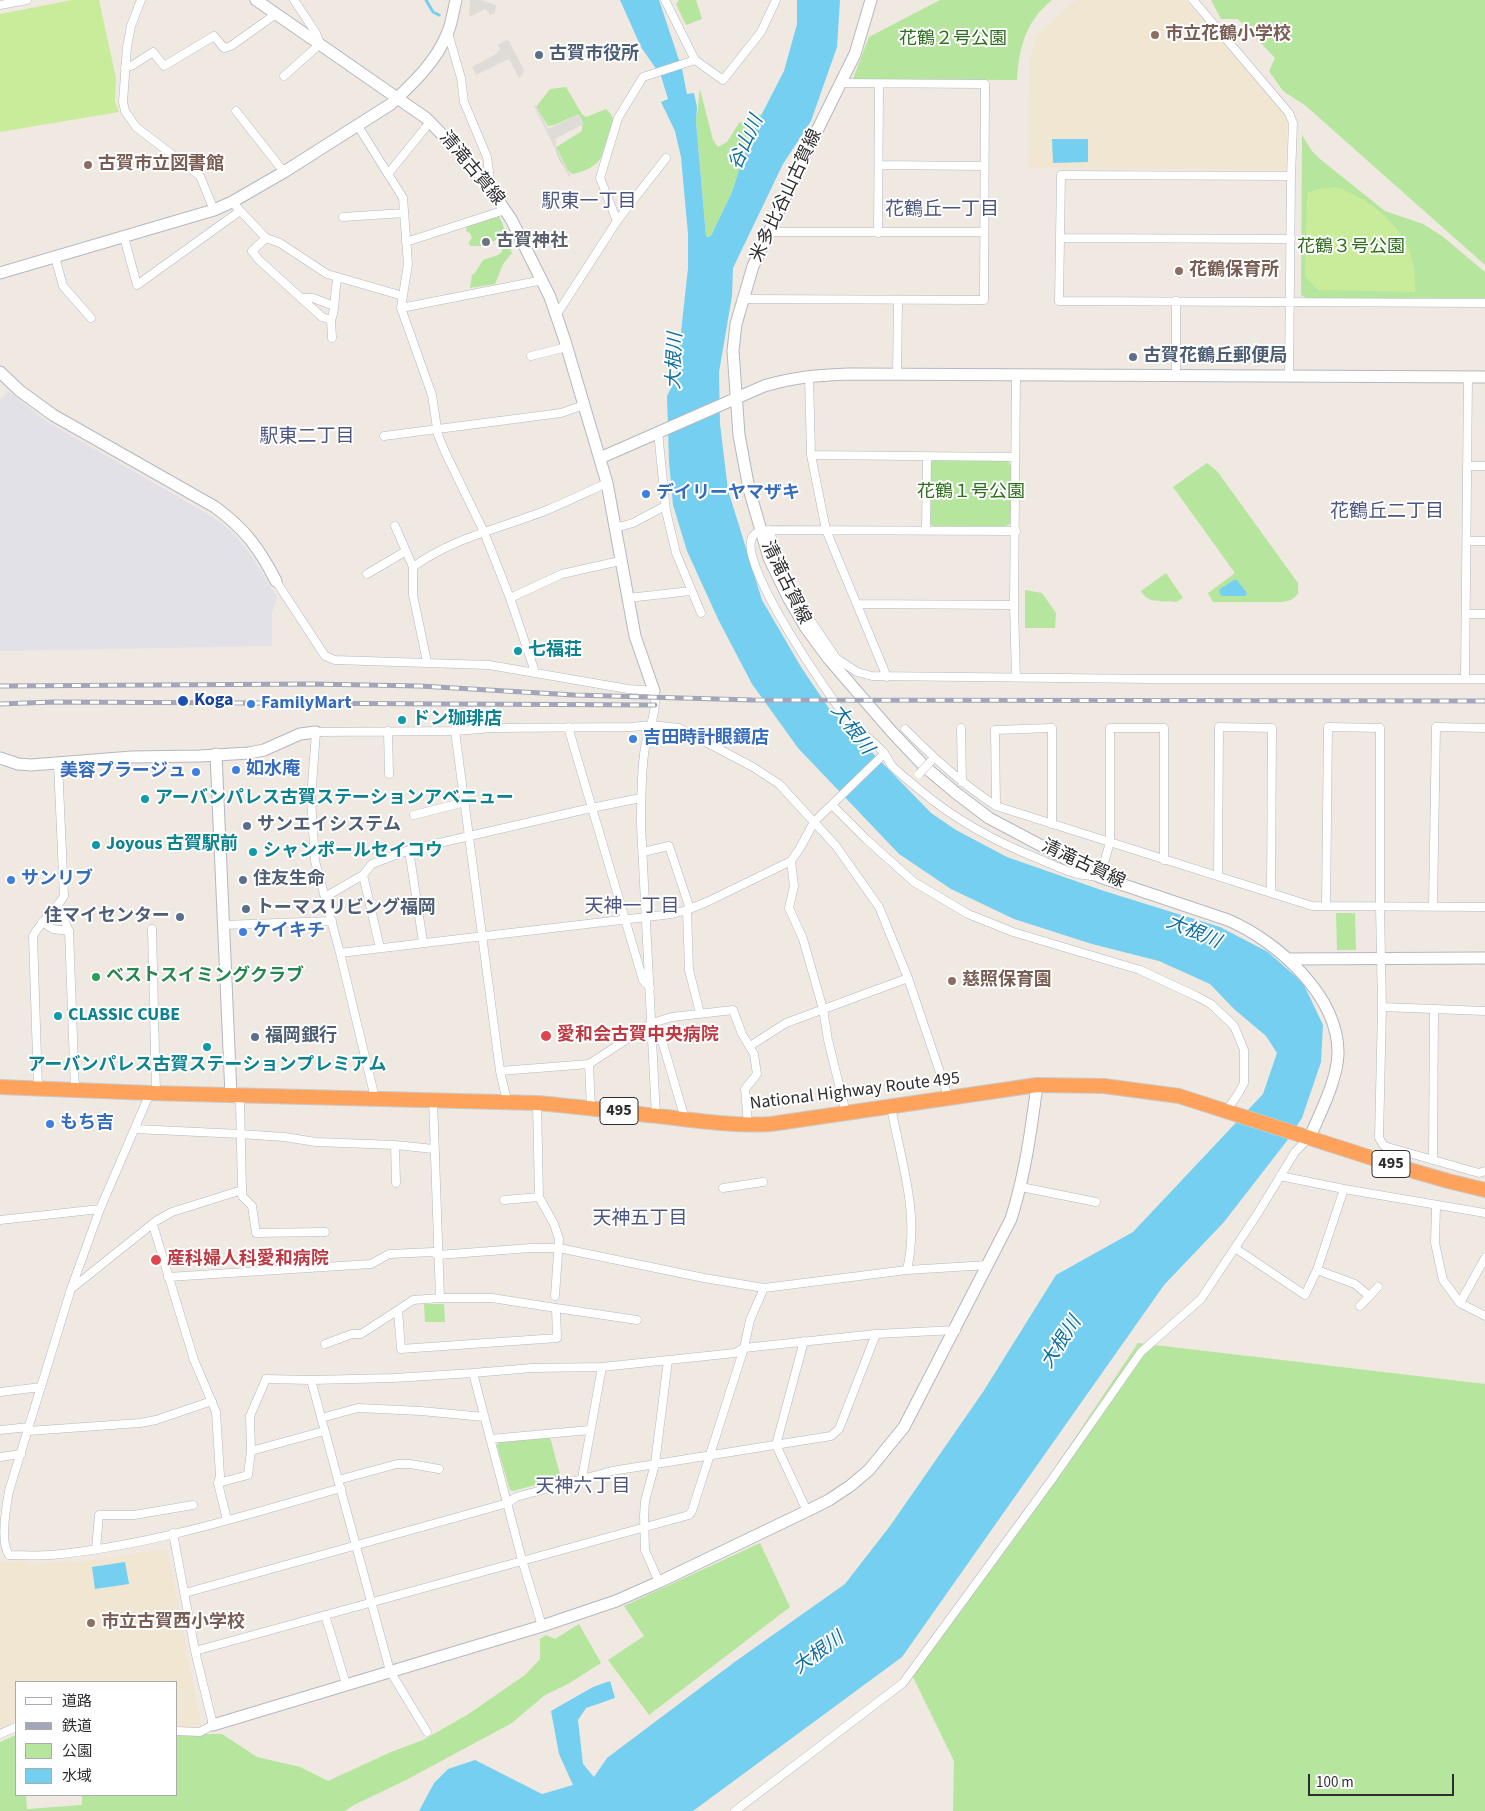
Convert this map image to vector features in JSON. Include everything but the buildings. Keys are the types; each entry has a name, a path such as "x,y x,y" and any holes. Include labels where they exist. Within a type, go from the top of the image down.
{"highway":[{"name":"National Highway Route 495","path":"0,1087 153,1093 537,1102 721,1124 748,1125 771,1124 1037,1085 1128,1088 1179,1096 1230,1111"},
{"name":"495","path":"1230,1111 1403,1168 1485,1190"}],"street":[{"path":"0,5 27,0"},
{"path":"141,0 131,26 125,68 123,102 125,111 136,127 200,176 214,210"},
{"name":"清滝古賀線","path":"256,0 430,122 466,159 505,210 543,280 557,314 607,483 635,636 654,690"},
{"path":"284,76 320,44 316,33 294,0"},
{"path":"0,273 214,210 232,202 284,172 358,126 397,98 436,56 448,33 456,0"},
{"path":"668,1 695,60 723,80 761,32 776,0"},
{"name":"米多比谷山古賀線","path":"735,399 733,351 736,324 753,266 855,54 871,0"},
{"path":"1193,0 1289,113 1293,123 1289,376"},
{"path":"125,68 153,52 164,66 214,36 224,48 231,46 276,14"},
{"path":"448,33 461,78 464,102 487,157 491,190"},
{"path":"617,221 600,178 618,118 643,77 695,60"},
{"path":"743,299 984,300 985,84 841,84"},
{"path":"878,84 878,233"},
{"path":"236,111 284,172"},
{"path":"388,174 430,122"},
{"path":"358,126 403,198 408,264 401,308 432,395 438,435 484,532 510,598 535,672"},
{"path":"557,314 617,221 666,158"},
{"path":"879,165 984,166"},
{"path":"1291,176 1061,175 1059,301 1485,303"},
{"path":"232,202 266,238 280,243 312,266 338,278 403,296"},
{"path":"124,237 138,285 240,210"},
{"path":"406,242 505,210"},
{"path":"343,217 404,213"},
{"path":"768,232 984,232"},
{"path":"266,238 252,251 259,260 322,317 331,320"},
{"path":"1060,238 1291,239"},
{"path":"55,257 63,286 91,318"},
{"path":"332,338 331,320 334,314 335,285 338,278"},
{"path":"401,308 543,280"},
{"path":"301,298 313,298 334,306"},
{"path":"897,375 898,300"},
{"path":"1176,301 1176,376"},
{"path":"531,356 567,347"},
{"path":"0,372 20,391 53,415 215,507 236,522 265,558 276,581 325,656 335,660 489,665 628,689 654,690 656,705 645,748 641,798 656,1116"},
{"path":"1016,375 1014,605 1016,678"},
{"path":"809,376 811,456 826,530 887,677"},
{"path":"600,458 764,386 791,378 809,376 1485,377"},
{"path":"1465,679 1468,541 1468,377"},
{"name":"清滝古賀線","path":"735,399 740,444 749,489 764,530 769,558 789,599 806,628 828,658 861,698 925,766 989,818 1100,877 1248,928 1288,959 1305,977 1319,996 1335,1030 1338,1056 1325,1101 1304,1135"},
{"path":"384,436 561,413 584,405"},
{"path":"658,432 665,506 676,553 701,613"},
{"path":"811,456 1015,457"},
{"path":"926,530 927,456"},
{"path":"1468,466 1485,466"},
{"path":"412,567 428,557 477,534 547,510 607,483"},
{"path":"615,528 633,523 665,506"},
{"path":"395,526 412,567 413,595 427,662"},
{"path":"1016,531 764,530 753,536 750,541 751,551 770,598 819,680 849,719 882,756 922,792 950,814 1012,849 1077,874 1100,877 1110,842 1110,728 1164,728 1164,860"},
{"path":"764,530 801,605 836,658 857,672 872,676 1485,679"},
{"path":"1468,541 1485,541"},
{"path":"367,574 406,551"},
{"path":"510,598 562,574 620,561"},
{"path":"628,598 691,591"},
{"path":"857,604 1014,605"},
{"path":"1466,614 1485,614"},
{"path":"0,758 25,765 132,757 249,754 264,750 300,734 316,732 455,731 493,728 632,727 651,725 679,728 753,767 779,784 814,822 853,870 879,907 908,978 950,1099"},
{"path":"568,727 643,980 650,988"},
{"path":"1218,876 1219,727 1272,728 1271,892"},
{"path":"1326,906 1328,727 1380,728 1382,1007 1379,1138 1384,1146 1479,1173 1485,1171"},
{"path":"1433,906 1436,727 1485,728"},
{"path":"905,728 942,765 996,806 1312,906 1485,907"},
{"path":"962,728 962,782"},
{"path":"996,806 995,730 1052,728 1052,824"},
{"path":"388,731 389,774"},
{"path":"455,731 500,1071 507,1101"},
{"path":"316,732 311,799 313,848 375,1098"},
{"path":"216,754 231,1095 240,1101 242,1196 252,1206 256,1233 325,1232"},
{"path":"340,953 625,920 689,910 791,861 814,822 882,756"},
{"path":"919,774 931,762"},
{"path":"38,1088 32,936 42,922 58,906 64,896 58,764"},
{"path":"325,897 363,874 372,864 409,850 641,798"},
{"path":"414,815 465,802"},
{"path":"832,805 866,839 914,882 968,914 1013,932 1140,970 1211,1004 1234,1026 1244,1050 1244,1083 1230,1111"},
{"path":"643,852 669,846 689,910 688,970 700,1012"},
{"path":"409,850 423,942"},
{"path":"791,861 794,886 789,908 803,939 823,1009 828,1040 846,1113"},
{"path":"363,874 380,948"},
{"path":"58,906 69,931 76,1090"},
{"path":"223,925 332,921"},
{"path":"42,922 53,929 69,931"},
{"path":"152,929 153,1093 100,1209 71,1289 5,1510 2,1542 5,1550 9,1555 50,1555 96,1549 227,1520 397,1464 439,1468"},
{"path":"1288,959 1485,958"},
{"path":"750,1046 786,1023 908,978"},
{"path":"1382,1007 1485,1011"},
{"path":"1433,1160 1434,1009"},
{"path":"500,1071 589,1064 652,1023 700,1012 733,1010 742,1034 754,1054 757,1074 745,1089 748,1125"},
{"path":"652,1023 660,1034 685,1120"},
{"path":"589,1064 591,1108"},
{"path":"178,1731 200,1732 213,1725 542,1626 616,1601 807,1511 829,1500 850,1486 869,1470 889,1448 904,1427 956,1330 1011,1219 1021,1187 1037,1085"},
{"path":"433,1099 440,1298"},
{"path":"537,1102 539,1197 554,1224 559,1240 555,1296"},
{"path":"891,1107 909,1191 912,1231 907,1270"},
{"path":"135,1129 284,1137 316,1142 395,1145 434,1150"},
{"path":"735,1811 904,1683 1053,1478 1141,1352 1200,1299 1235,1248 1304,1135"},
{"path":"395,1145 396,1183"},
{"path":"1280,1176 1344,1190 1485,1214"},
{"path":"723,1188 763,1182"},
{"path":"1021,1187 1096,1202"},
{"path":"71,1289 156,1221 172,1212 242,1190"},
{"path":"1235,1248 1305,1296 1317,1270 1344,1190"},
{"path":"504,1200 539,1197"},
{"path":"1436,1206 1435,1244 1443,1280 1460,1304 1485,1316"},
{"path":"0,1220 100,1209"},
{"path":"153,1225 194,1360 216,1412 220,1476 218,1484 227,1520"},
{"path":"168,1277 371,1264 389,1254 433,1252 438,1254 531,1248 559,1248 704,1278 764,1288 907,1270 988,1265"},
{"path":"1460,1304 1485,1258"},
{"path":"1317,1270 1355,1284 1368,1295"},
{"path":"1360,1306 1368,1295 1378,1287"},
{"path":"196,1651 689,1515 711,1455 744,1348 750,1320 764,1288"},
{"path":"325,1344 352,1334 361,1334 413,1300 492,1298 637,1320"},
{"path":"398,1310 401,1350 557,1338 556,1308"},
{"path":"218,1484 248,1475 251,1451 250,1416 266,1379 394,1378 473,1374 532,1368 602,1367 735,1353 744,1348 804,1341 876,1334 956,1330"},
{"path":"185,1593 508,1503 516,1497 582,1478 612,1471 832,1436 839,1429 876,1334"},
{"path":"804,1341 776,1445 807,1511"},
{"path":"659,1582 645,1550 645,1501 655,1464 668,1360"},
{"path":"582,1478 602,1367"},
{"path":"473,1374 522,1560 542,1626"},
{"path":"310,1380 390,1671 427,1732"},
{"path":"0,1392 41,1388"},
{"path":"0,1430 140,1424 212,1401"},
{"path":"321,1418 358,1408 484,1417"},
{"path":"251,1451 324,1430"},
{"path":"490,1439 590,1430"},
{"path":"0,1457 21,1454"},
{"path":"96,1549 99,1515 134,1515 193,1505"},
{"path":"172,1533 213,1725"},
{"path":"325,1615 346,1684"},
{"path":"0,1734 15,1727"}],"shaded area":[{"path":"470,0 481,0 496,5 495,13 490,15 486,9 469,17"},
{"path":"1076,0 1185,0 1288,118 1285,170 1028,168 1029,60 1037,35"},
{"path":"506,40 509,41 524,70 522,75 519,78 509,59 476,75 472,67 496,54 500,49 498,45"},
{"path":"536,105 548,129 579,114 584,124 555,139 557,143 555,144 571,176 569,177 534,106"},
{"path":"8,391 49,423 213,517 238,538 277,597 272,613 272,646 0,651 0,400"},
{"name":"市立古賀西小学校","path":"164,1549 168,1552 201,1723 200,1727 197,1729 178,1728 178,1681 15,1681 15,1724 0,1731 0,1562 27,1561 28,1564 71,1561 73,1563"}],"green space":[{"path":"72,0 99,0 116,78 115,101 119,112 0,132 0,14"},
{"path":"679,0 696,0 702,19 686,25 676,4"},
{"name":"花鶴２号公園","path":"940,0 1052,0 1043,8 1030,26 1022,46 1017,80 853,79 869,37"},
{"path":"1211,0 1485,0 1485,265 1306,106 1283,91 1269,71 1275,58 1238,19 1221,19"},
{"path":"566,87 582,114 586,117 606,109 612,116 613,121 601,158 588,169 573,174 561,163 555,148 582,131 579,115 548,126 536,107 550,89"},
{"path":"700,89 713,140 718,147 727,142 739,123 764,113 750,137 732,192 711,236 708,237 706,236 696,122"},
{"name":"花鶴３号公園","path":"1302,135 1312,151 1320,159 1385,211 1423,224 1442,236 1485,272 1485,298 1306,298 1301,295"},
{"path":"1336,187 1375,208 1396,228 1410,254 1414,268 1415,292 1318,290 1305,276 1307,193 1318,189"},
{"path":"498,215 504,229 502,237 483,246 470,246 469,242 472,238 470,233 466,231 467,226"},
{"path":"509,244 512,253 503,264 495,284 470,288 472,275 483,260 498,255 502,252 502,246"},
{"name":"花鶴１号公園","path":"934,460 1008,461 1011,466 1011,523 1006,526 933,526 930,523 931,463"},
{"path":"1207,463 1217,471 1298,583 1298,594 1291,600 1282,602 1213,602 1208,593 1235,573 1173,487"},
{"path":"1166,573 1183,598 1176,602 1157,601 1144,596 1141,591"},
{"path":"1025,590 1042,593 1056,613 1055,628 1025,628"},
{"path":"1336,913 1355,913 1356,950 1337,950"},
{"path":"424,1304 444,1304 445,1322 425,1322"},
{"path":"1138,1343 1485,1384 1485,1811 953,1811 954,1761 909,1669 971,1594"},
{"path":"550,1437 561,1478 513,1491 510,1490 497,1446 499,1442"},
{"path":"760,1543 790,1607 649,1715 608,1660 644,1636 624,1606"},
{"path":"579,1624 601,1663 568,1684 545,1695 512,1723 345,1811 0,1811 0,1742 15,1735 15,1796 26,1796 27,1809 82,1805 82,1796 178,1796 178,1734 222,1734 257,1757 300,1767 328,1781 391,1752 423,1740 467,1715 525,1675 540,1659 540,1639 546,1635 555,1639"}],"water":[{"name":"大根川","path":"620,0 659,0 682,69 687,94 694,93 697,107 696,122 706,236 708,237 711,236 732,192 750,137 784,71 797,24 797,0 840,0 837,47 811,121 783,164 733,268 732,296 719,372 720,424 728,490 762,600 801,667 828,707 931,813 956,830 1007,857 1104,891 1220,927 1268,952 1303,983 1323,1025 1321,1062 1302,1118 1286,1142 1224,1222 1164,1285 902,1657 693,1811 419,1811 434,1783 448,1769 475,1760 542,1794 573,1785 559,1754 551,1711 593,1687 610,1681 615,1698 586,1708 578,1720 583,1764 594,1777 607,1758 736,1661 845,1584 890,1526 983,1392 1056,1275 1133,1232 1263,1094 1277,1053 1266,1036 1234,1009 1210,984 1159,961 1092,944 1014,919 951,889 899,854 798,748 752,684 718,619 687,551 673,505 669,461 667,396 676,378 688,268 688,234 681,157 675,131 661,102 668,99 661,76 641,47"},
{"path":"1052,139 1088,139 1088,162 1053,163"},
{"path":"1237,580 1247,593 1245,596 1222,596 1219,592 1220,589"},
{"path":"125,1562 129,1584 95,1589 92,1567"}],"waterway":[{"path":"426,0 433,12 439,15"}],"railway":[{"path":"0,686 312,684 420,686 574,695 752,700 1485,701"},
{"path":"0,704 54,702 655,705"}],"place":[{"name":"市立花鶴小学校","path":"1155,35"},
{"name":"古賀市役所","path":"539,55"},
{"name":"古賀市立図書館","path":"88,165"},
{"name":"古賀神社","path":"486,242"},
{"name":"花鶴保育所","path":"1179,271"},
{"name":"古賀花鶴丘郵便局","path":"1133,357"},
{"name":"デイリーヤマザキ","path":"646,494"},
{"name":"七福荘","path":"518,651"},
{"name":"Koga","path":"183,701"},
{"name":"FamilyMart","path":"251,704"},
{"name":"ドン珈琲店","path":"402,720"},
{"name":"吉田時計眼鏡店","path":"633,739"},
{"name":"如水庵","path":"236,770"},
{"name":"美容プラージュ","path":"196,772"},
{"name":"アーバンパレス古賀ステーションアベニュー","path":"145,799"},
{"name":"サンエイシステム","path":"247,826"},
{"name":"Joyous 古賀駅前","path":"96,845"},
{"name":"シャンポールセイコウ","path":"253,852"},
{"name":"サンリブ","path":"11,880"},
{"name":"住友生命","path":"243,880"},
{"name":"トーマスリビング福岡","path":"246,909"},
{"name":"住マイセンター","path":"180,917"},
{"name":"ケイキチ","path":"243,932"},
{"name":"ベストスイミングクラブ","path":"96,977"},
{"name":"慈照保育園","path":"952,981"},
{"name":"CLASSIC CUBE","path":"58,1016"},
{"name":"愛和会古賀中央病院","path":"546,1036"},
{"name":"福岡銀行","path":"255,1037"},
{"name":"アーバンパレス古賀ステーションプレミアム","path":"207,1047"},
{"name":"もち吉","path":"50,1124"},
{"name":"産科婦人科愛和病院","path":"156,1260"},
{"name":"市立古賀西小学校","path":"91,1623"}],"district":[{"name":"駅東一丁目","path":"589,203"},
{"name":"花鶴丘一丁目","path":"942,211"},
{"name":"駅東二丁目","path":"307,438"},
{"name":"花鶴丘二丁目","path":"1387,513"},
{"name":"天神一丁目","path":"632,908"},
{"name":"天神五丁目","path":"640,1220"},
{"name":"天神六丁目","path":"583,1488"}],"water label":[{"name":"谷山川","path":"747,143"}]}
